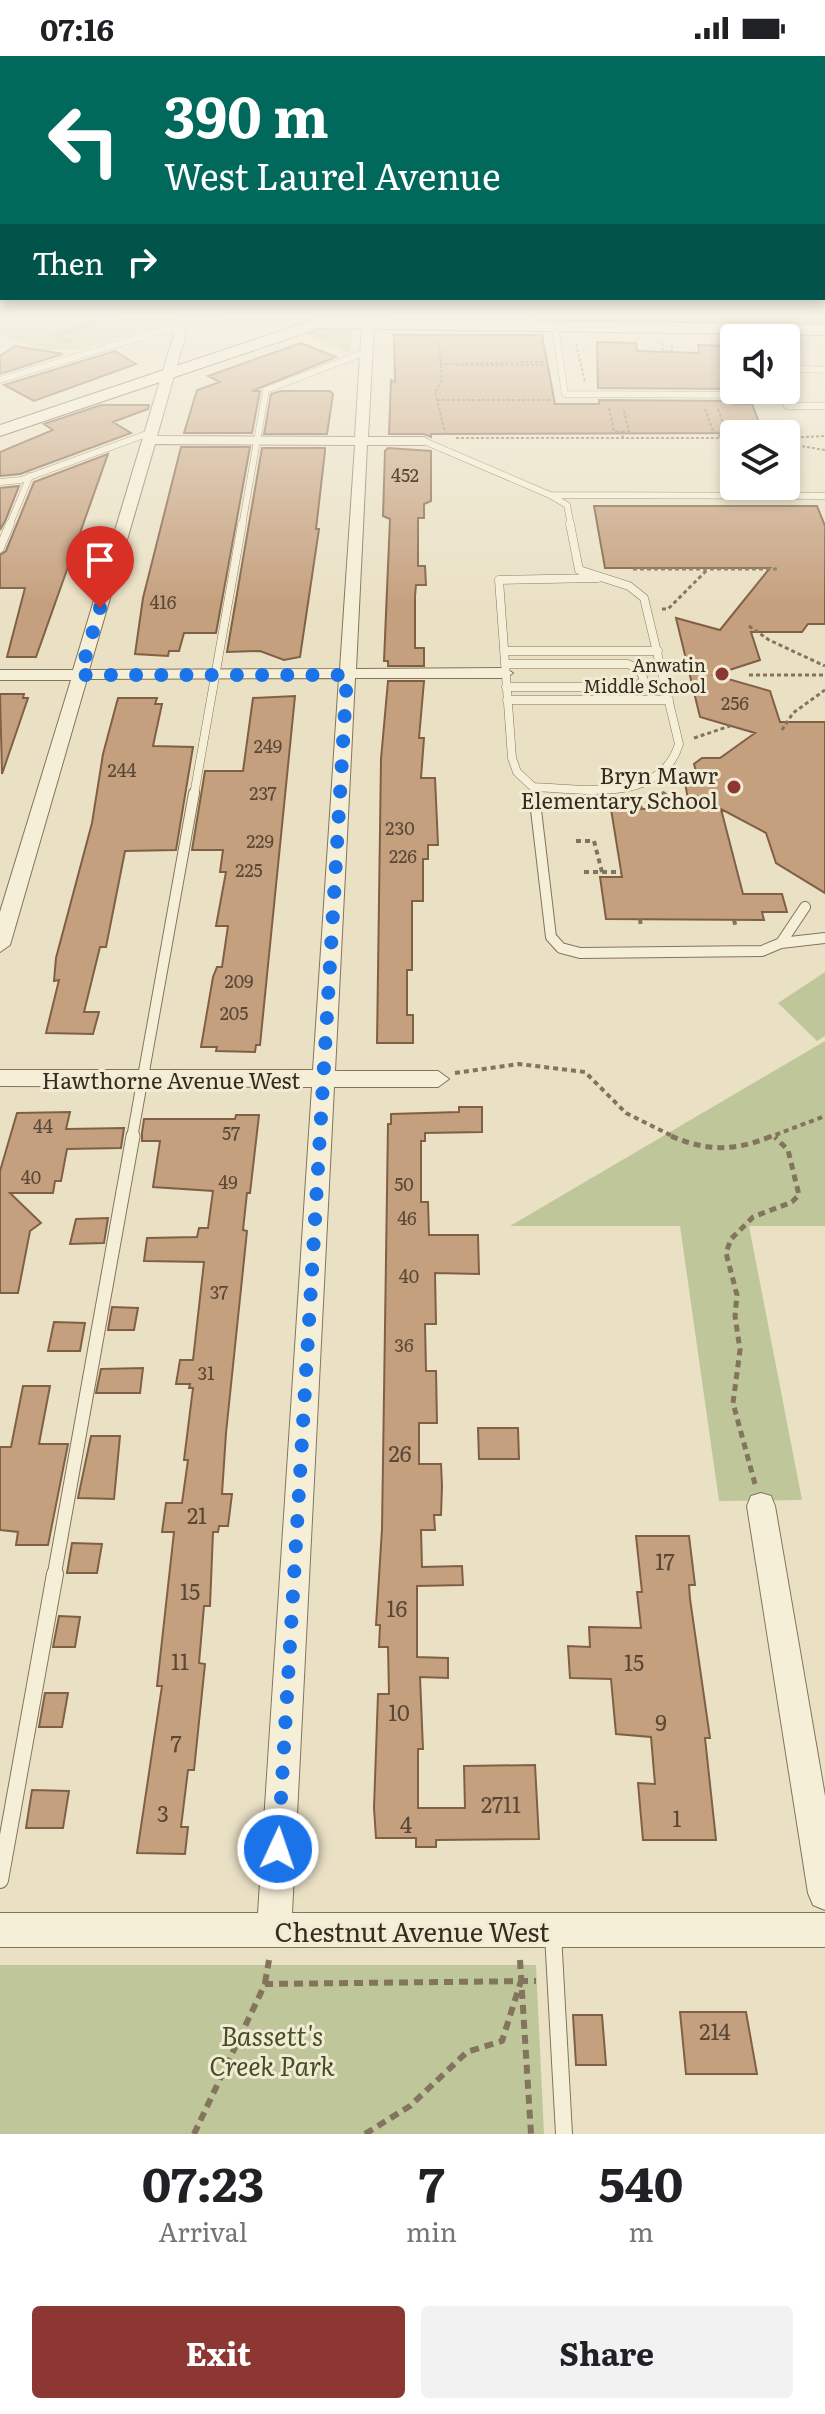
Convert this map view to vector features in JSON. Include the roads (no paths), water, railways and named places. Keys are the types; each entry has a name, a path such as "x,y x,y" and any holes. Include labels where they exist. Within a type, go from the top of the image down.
{"street":[{"path":"0,431 57,411"},
{"path":"0,945 158,411"},
{"path":"274,1930 362,411"},
{"path":"151,436 424,441"},
{"path":"0,675 505,674"},
{"name":"Hawthorne Avenue West","path":"0,1078 438,1079"},
{"path":"761,1506 825,1893"},
{"name":"Chestnut Avenue West","path":"0,1930 825,1930"}],"lane":[{"path":"0,1880 261,411"},
{"path":"0,482 30,476 151,436"},
{"path":"424,441 447,448 524,488 550,495 825,496"},
{"path":"0,548 30,476"},
{"path":"533,787 621,788 661,776 678,754 669,700 644,598 629,586 579,570 567,505 550,495"},
{"path":"598,578 499,580 512,758 517,772 533,787 551,937 561,948 580,953 735,953 762,951 781,943 825,938"},
{"path":"504,651 658,651"},
{"path":"628,664 640,670 644,680 636,687 505,674 628,664"},
{"path":"507,700 669,700"},
{"path":"781,943 805,907"},
{"path":"536,1930 555,1981 564,2134"}],"place":[{"name":"Anwatin Middle School","path":"722,674"},
{"name":"Bryn Mawr Elementary School","path":"734,787"}],"park label":[{"name":"Bassett's Creek Park","path":"272,2049"}]}
